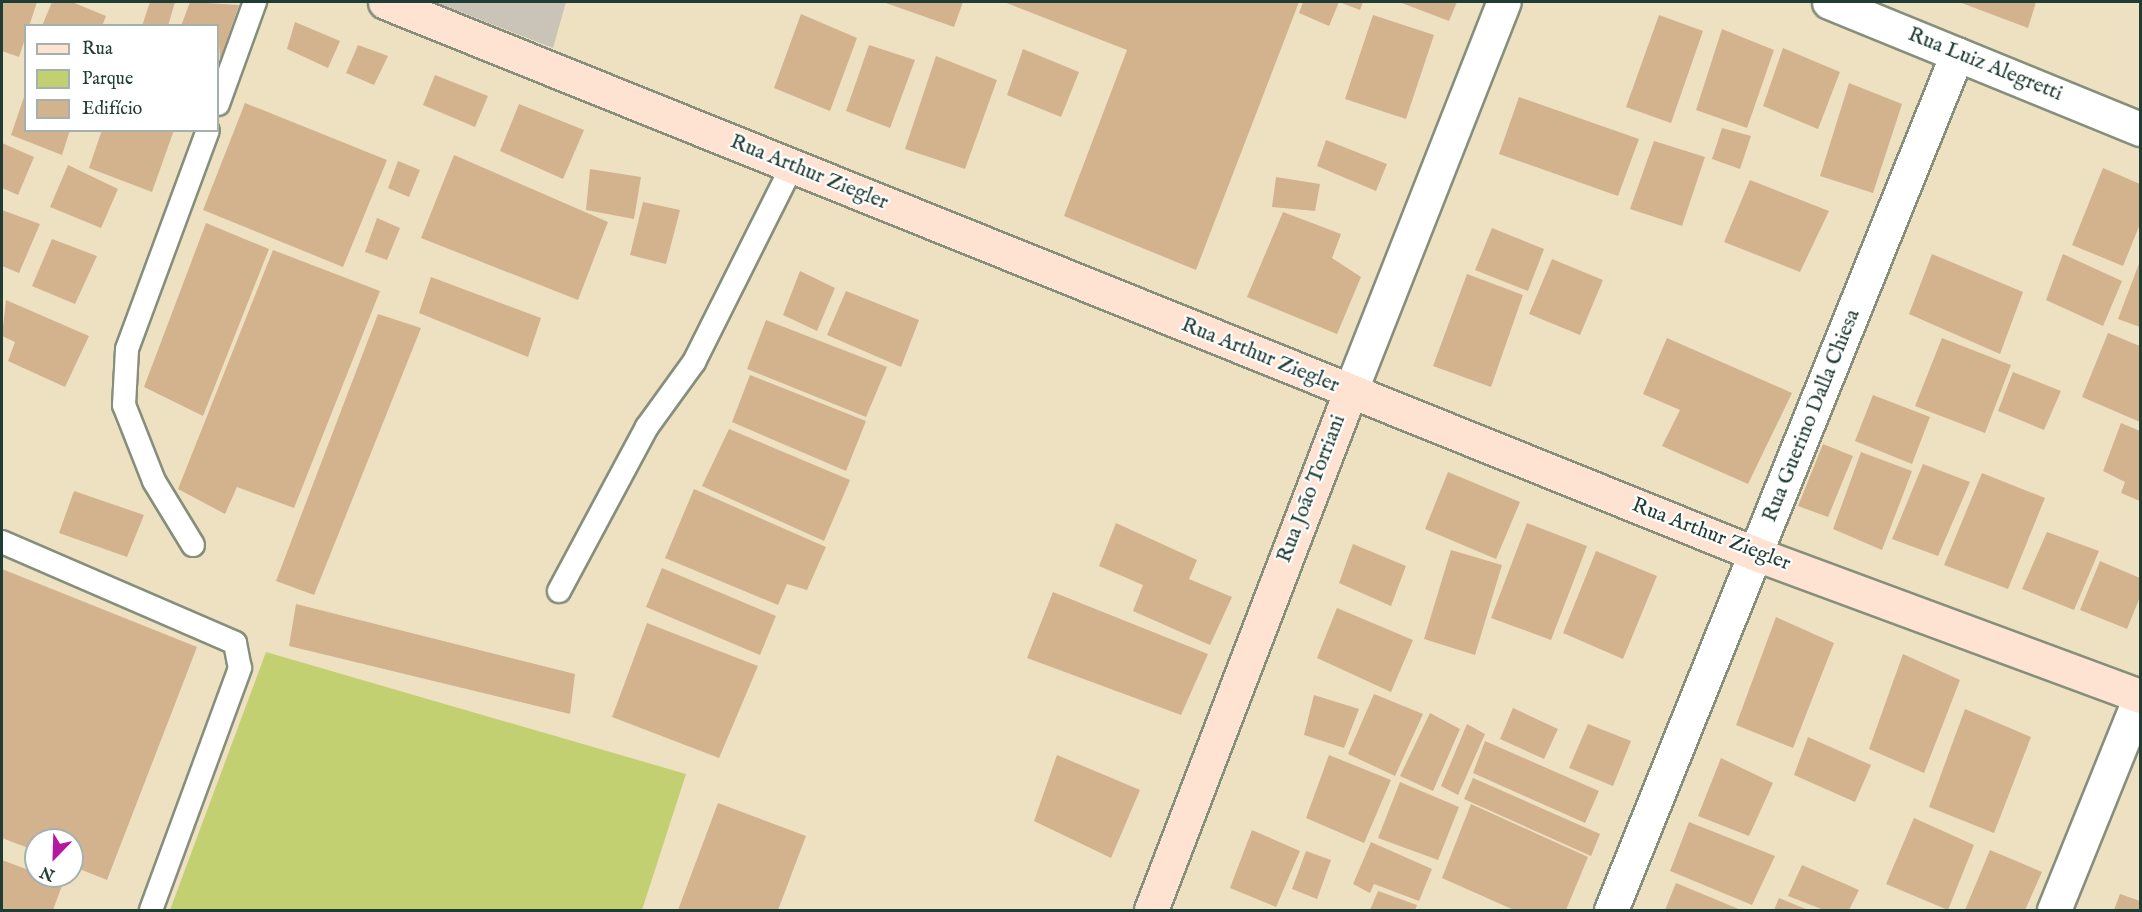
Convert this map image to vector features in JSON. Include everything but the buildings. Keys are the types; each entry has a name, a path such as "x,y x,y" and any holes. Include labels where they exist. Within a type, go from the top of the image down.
{"street":[{"name":"Rua Arthur Ziegler","path":"385,2 1756,554 2140,696"},
{"name":"Rua João Torriani","path":"1151,910 1350,392 1504,2"},
{"name":"Rua Luiz Alegretti","path":"1829,2 2140,129"},
{"name":"Rua Guerino Dalla Chiesa","path":"1611,910 1957,54"},
{"path":"2054,910 2140,696"}],"lane":[{"path":"219,101 255,2"},
{"path":"193,545 154,481 123,405 127,349 207,132"},
{"path":"559,591 647,427 694,362 792,166"},
{"path":"2,542 235,643 240,668 151,910"}],"shaded area":[{"path":"435,2 566,2 553,48"}],"green space":[{"path":"266,652 686,774 642,910 170,910"}]}
